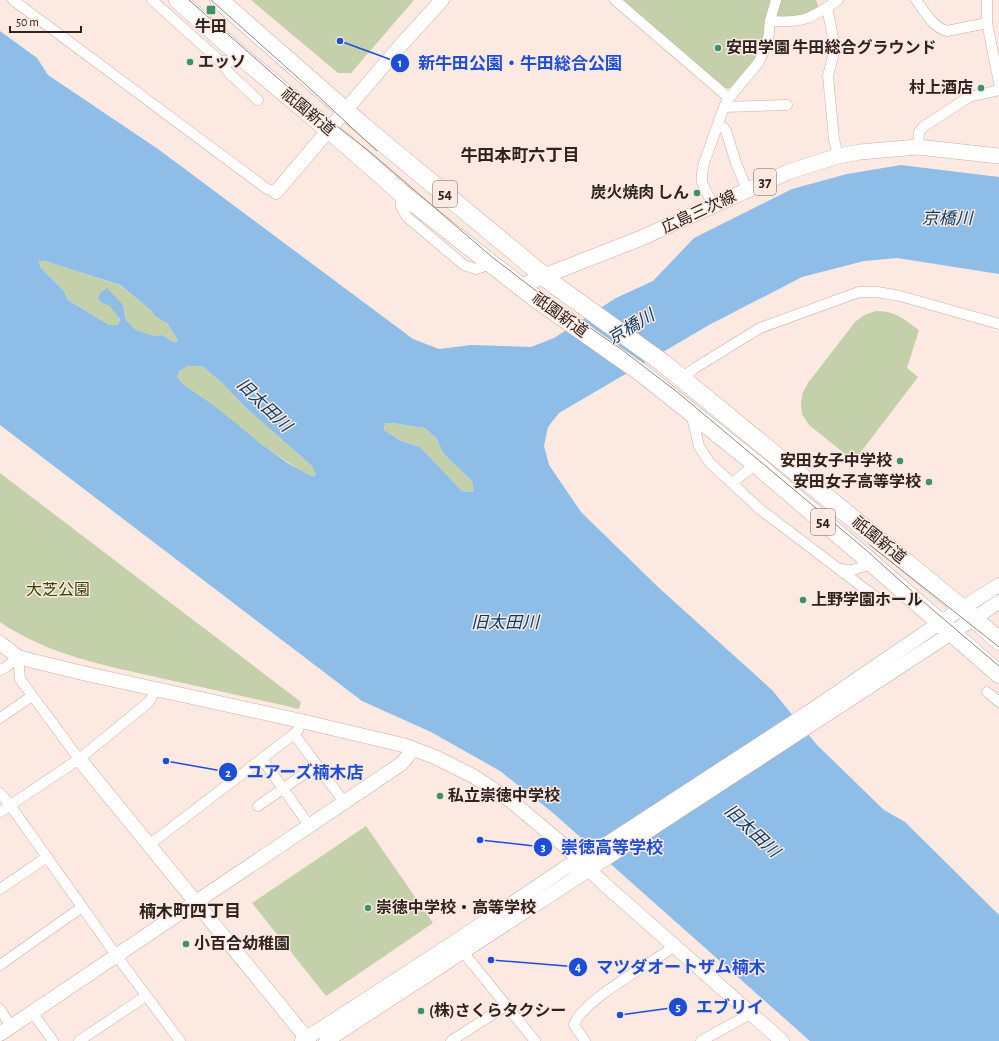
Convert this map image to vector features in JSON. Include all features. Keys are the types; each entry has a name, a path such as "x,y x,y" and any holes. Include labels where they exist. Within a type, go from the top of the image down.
{"highway":[{"name":"祇園新道","path":"178,0 400,192 491,264 644,374 756,464 999,674"},
{"name":"祇園新道","path":"219,0 346,111 544,276 663,363 999,641"}],"main road":[{"name":"広島三次線","path":"522,286 639,239 788,172 838,156 860,152 918,147 999,156"}],"street":[{"path":"13,0 267,189 276,192 401,45 442,0"},
{"path":"152,0 220,61 230,74 258,100"},
{"path":"615,0 729,98"},
{"path":"713,206 702,182 702,173 724,107 729,98 759,62 768,41 770,21 776,0"},
{"path":"770,21 791,22 804,20 838,0"},
{"path":"987,0 987,23 999,83"},
{"path":"918,1 937,26 942,30 987,23"},
{"path":"827,7 835,48 828,76 834,139 838,156"},
{"path":"220,61 248,62"},
{"path":"918,147 919,132 923,127 969,97 999,90"},
{"path":"724,107 787,105"},
{"path":"718,126 724,128 726,131 736,163 748,190"},
{"path":"681,378 760,328 858,292 877,292 900,296 999,324"},
{"path":"690,411 699,446 709,462 761,510 881,601"},
{"path":"732,483 756,464"},
{"path":"840,569 852,570 873,564"},
{"path":"326,1041 459,947 589,861 816,715 968,614 999,585"},
{"path":"968,614 999,602"},
{"path":"0,643 18,657 87,674 301,721 412,748 435,757 473,776 511,801 566,848 589,861 675,946 782,1041"},
{"path":"0,670 5,668 18,657"},
{"path":"18,657 20,679 79,759 306,1040 459,947"},
{"path":"0,812 79,759 149,702 156,689"},
{"path":"987,692 999,702"},
{"path":"0,718 32,696"},
{"path":"149,845 294,734 298,730 301,721"},
{"path":"294,734 344,802"},
{"path":"0,1009 6,1031 194,902 401,764 408,756 412,748"},
{"path":"262,758 309,825"},
{"path":"258,806 283,787 317,765"},
{"path":"0,793 176,1039"},
{"path":"0,889 47,857"},
{"path":"0,965 82,907"},
{"path":"585,1041 574,1025 576,1019 599,997 675,946"},
{"path":"459,947 535,1041"},
{"path":"79,1041 146,996"},
{"path":"451,1041 507,1005"},
{"path":"32,1012 53,1041"},
{"path":"701,1041 750,1014"}],"green space":[{"path":"251,0 414,0 351,73 338,73"},
{"name":"安田学園 牛田総合グラウンド","path":"621,0 771,0 765,22 764,38 755,59 730,88 724,88"},
{"path":"780,0 816,0 820,10 809,15 775,19"},
{"path":"38,261 45,261 119,285 152,310 156,317 167,323 178,340 175,343 162,335 154,336 135,331 126,320 123,305 109,304 120,319 118,325 109,325 68,300 64,291 41,268"},
{"path":"876,311 894,314 919,330 907,368 918,377 854,461 809,425 802,414 801,402 803,392 808,383 855,322 864,315"},
{"path":"188,366 202,366 221,382 246,408 312,466 316,475 313,478 279,457 184,385 177,377 178,371"},
{"path":"385,423 425,428 437,439 443,453 472,481 474,492 462,491 420,447 401,441 384,430"},
{"name":"大芝公園","path":"0,473 301,702 299,709 77,658 37,643 0,622"},
{"path":"366,826 433,923 326,996 252,903"}],"water":[{"name":"旧太田川","path":"0,31 37,58 48,75 158,149 413,339 439,349 471,345 531,347 554,338 616,298 653,281 694,238 792,189 847,174 901,165 999,177 999,274 897,258 864,261 802,277 709,325 559,413 548,427 544,446 549,465 581,512 658,587 772,690 817,745 884,810 905,822 999,915 999,1041 810,1041 552,812 500,771 431,732 362,701 0,425","holes":["38,261 45,261 120,285 151,310 156,317 167,323 178,340 175,343 162,335 154,336 135,330 126,320 123,305 107,288 101,292 98,298 102,303 109,305 120,319 118,325 109,325 68,300 64,291 41,268","188,366 202,366 221,382 246,408 312,466 316,475 313,477 289,464 260,443 217,408 184,385 177,377 179,371","385,423 425,428 437,439 443,453 472,481 474,492 462,491 420,447 401,441 384,430"]}],"tram line":[{"path":"189,0 297,95 370,152 492,257 535,290 621,349 676,391 866,550 999,666"},
{"path":"211,0 377,151"},
{"path":"870,545 999,647"}],"place":[{"name":"牛田","path":"211,10"},
{"name":"新牛田公園・牛田総合公園","path":"340,41"},
{"name":"安田学園 牛田総合グラウンド","path":"718,48"},
{"name":"エッソ","path":"190,62"},
{"name":"村上酒店","path":"981,88"},
{"name":"炭火焼肉 しん","path":"697,193"},
{"name":"安田女子中学校","path":"900,461"},
{"name":"安田女子高等学校","path":"929,482"},
{"name":"上野学園ホール","path":"803,600"},
{"name":"ユアーズ楠木店","path":"166,761"},
{"name":"私立崇徳中学校","path":"440,796"},
{"name":"崇徳高等学校","path":"480,840"},
{"name":"崇徳中学校・高等学校","path":"368,908"},
{"name":"小百合幼稚園","path":"186,944"},
{"name":"マツダオートザム楠木","path":"491,960"},
{"name":"(株)さくらタクシー","path":"421,1011"},
{"name":"エブリイ","path":"620,1015"}],"district":[{"name":"牛田本町六丁目","path":"520,155"},
{"name":"楠木町四丁目","path":"190,911"}],"water label":[{"name":"京橋川","path":"947,218"},
{"name":"京橋川","path":"631,327"}]}
